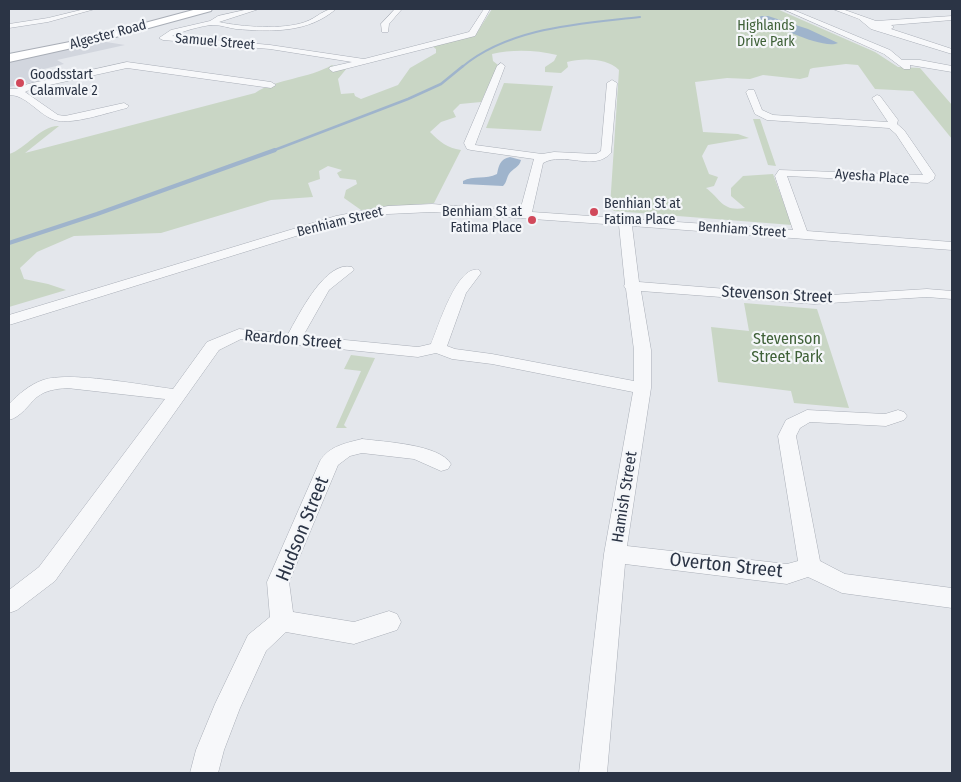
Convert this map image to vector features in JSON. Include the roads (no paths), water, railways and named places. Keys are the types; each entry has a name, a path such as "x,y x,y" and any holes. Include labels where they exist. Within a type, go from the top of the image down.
{"main road":[{"name":"Algester Road","path":"9,54 80,39 192,9"},
{"name":"Algester Road","path":"9,58 86,42 207,9"}],"street":[{"path":"9,26 48,20 92,9"},
{"name":"Samuel Street","path":"256,9 220,18 212,23 174,32 163,38 270,47 364,62"},
{"path":"212,23 258,28 297,26 307,24 334,9"},
{"path":"385,30 385,24 399,9"},
{"path":"333,70 472,34 487,9"},
{"path":"786,9 887,52 904,64 920,64 952,70"},
{"path":"836,9 933,47 952,52"},
{"path":"56,11 69,14"},
{"path":"895,14 927,11"},
{"path":"910,13 950,27"},
{"path":"878,25 952,18"},
{"path":"48,20 58,23"},
{"path":"834,30 849,28"},
{"path":"14,92 28,87 127,65 271,85"},
{"path":"504,70 469,143 471,147 482,150 526,154 543,158"},
{"path":"525,215 538,161 554,155 593,158 601,157 606,153 612,84"},
{"path":"14,92 55,117 65,119 124,106"},
{"path":"751,92 758,112 771,118 892,125"},
{"name":"Ayesha Place","path":"800,234 781,176 783,172 928,179 929,175 900,132 892,125 893,120 877,98"},
{"name":"Benhiam Street","path":"9,320 356,216 388,210 417,208 952,246"},
{"name":"Hamish Street","path":"593,773 615,554 625,483 638,424 642,388 643,366 640,329 627,259 625,222"},
{"path":"293,339 323,287 347,270"},
{"path":"438,348 459,293 474,273"},
{"name":"Stevenson Street","path":"631,286 814,300 927,293 952,295"},
{"name":"Reardon Street","path":"9,603 47,574 213,346 239,334 418,352 438,348 452,354 492,359 642,388"},
{"path":"9,414 32,392 48,384 66,382 178,395"},
{"path":"898,416 886,420 807,416 792,424 787,436 810,567 842,583 952,598"},
{"name":"Hudson Street","path":"282,621 278,582 330,461 344,450 362,446 418,453 441,464"},
{"name":"Overton Street","path":"615,554 787,574 810,567"},
{"path":"204,773 210,750 228,704 257,643 282,621 354,633 389,622"}],"water":[{"path":"768,16 808,29 838,43 821,43 810,40 758,18"},
{"path":"510,157 521,160 519,165 509,174 503,186 463,184 463,181 467,179 497,174 502,161"}],"waterway":[{"path":"462,67 502,43 524,35 570,25 640,17"},
{"path":"272,151 408,99 441,84 463,66"},
{"path":"9,243 97,214 275,150"}],"place":[{"name":"Goodsstart Calamvale 2","path":"20,83"},
{"name":"Benhian St at Fatima Place","path":"594,212"},
{"name":"Benhiam St at Fatima Place","path":"532,220"}],"park label":[{"name":"Highlands Drive Park","path":"766,34"},
{"name":"Stevenson Street Park","path":"787,349"}]}
